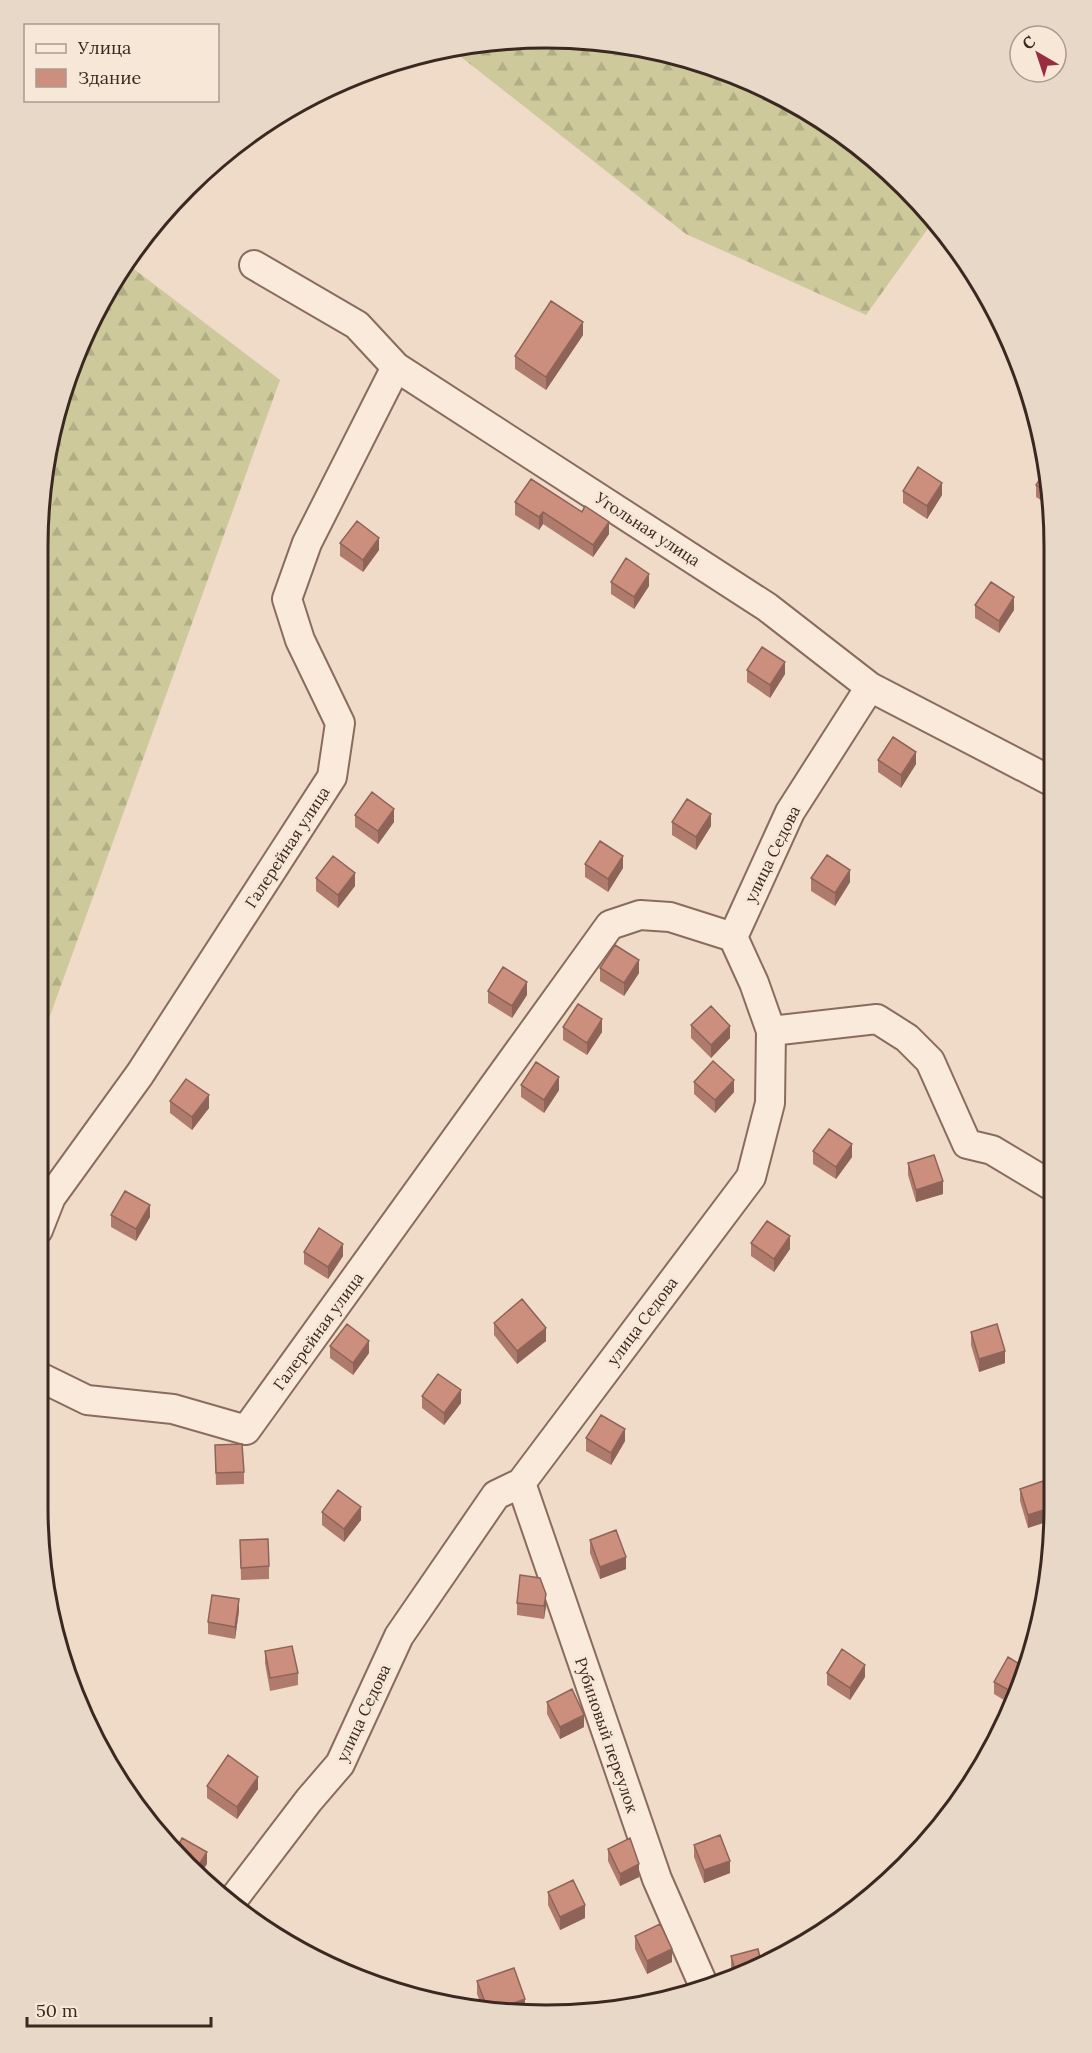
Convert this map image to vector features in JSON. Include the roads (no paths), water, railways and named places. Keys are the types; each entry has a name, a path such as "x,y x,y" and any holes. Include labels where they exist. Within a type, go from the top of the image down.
{"street":[{"name":"Угольная улица","path":"254,265 357,325 396,367 767,607 870,687 1044,777"},
{"name":"Галерейная улица","path":"48,1205 51,1197 140,1074 332,777 340,723 300,640 286,599 307,543 396,367"},
{"name":"улица Седова","path":"236,1896 309,1800 340,1764 399,1636 496,1495 521,1482 751,1177 770,1103 771,1031 754,983 733,937 790,812 870,687"},
{"name":"Галерейная улица","path":"48,1381 87,1400 173,1409 246,1430 610,925 640,915 669,916 733,937"},
{"path":"771,1031 877,1019 907,1038 930,1061 967,1144 992,1150 1044,1181"},
{"name":"Рубиновый переулок","path":"521,1482 657,1879 701,1980"}]}
